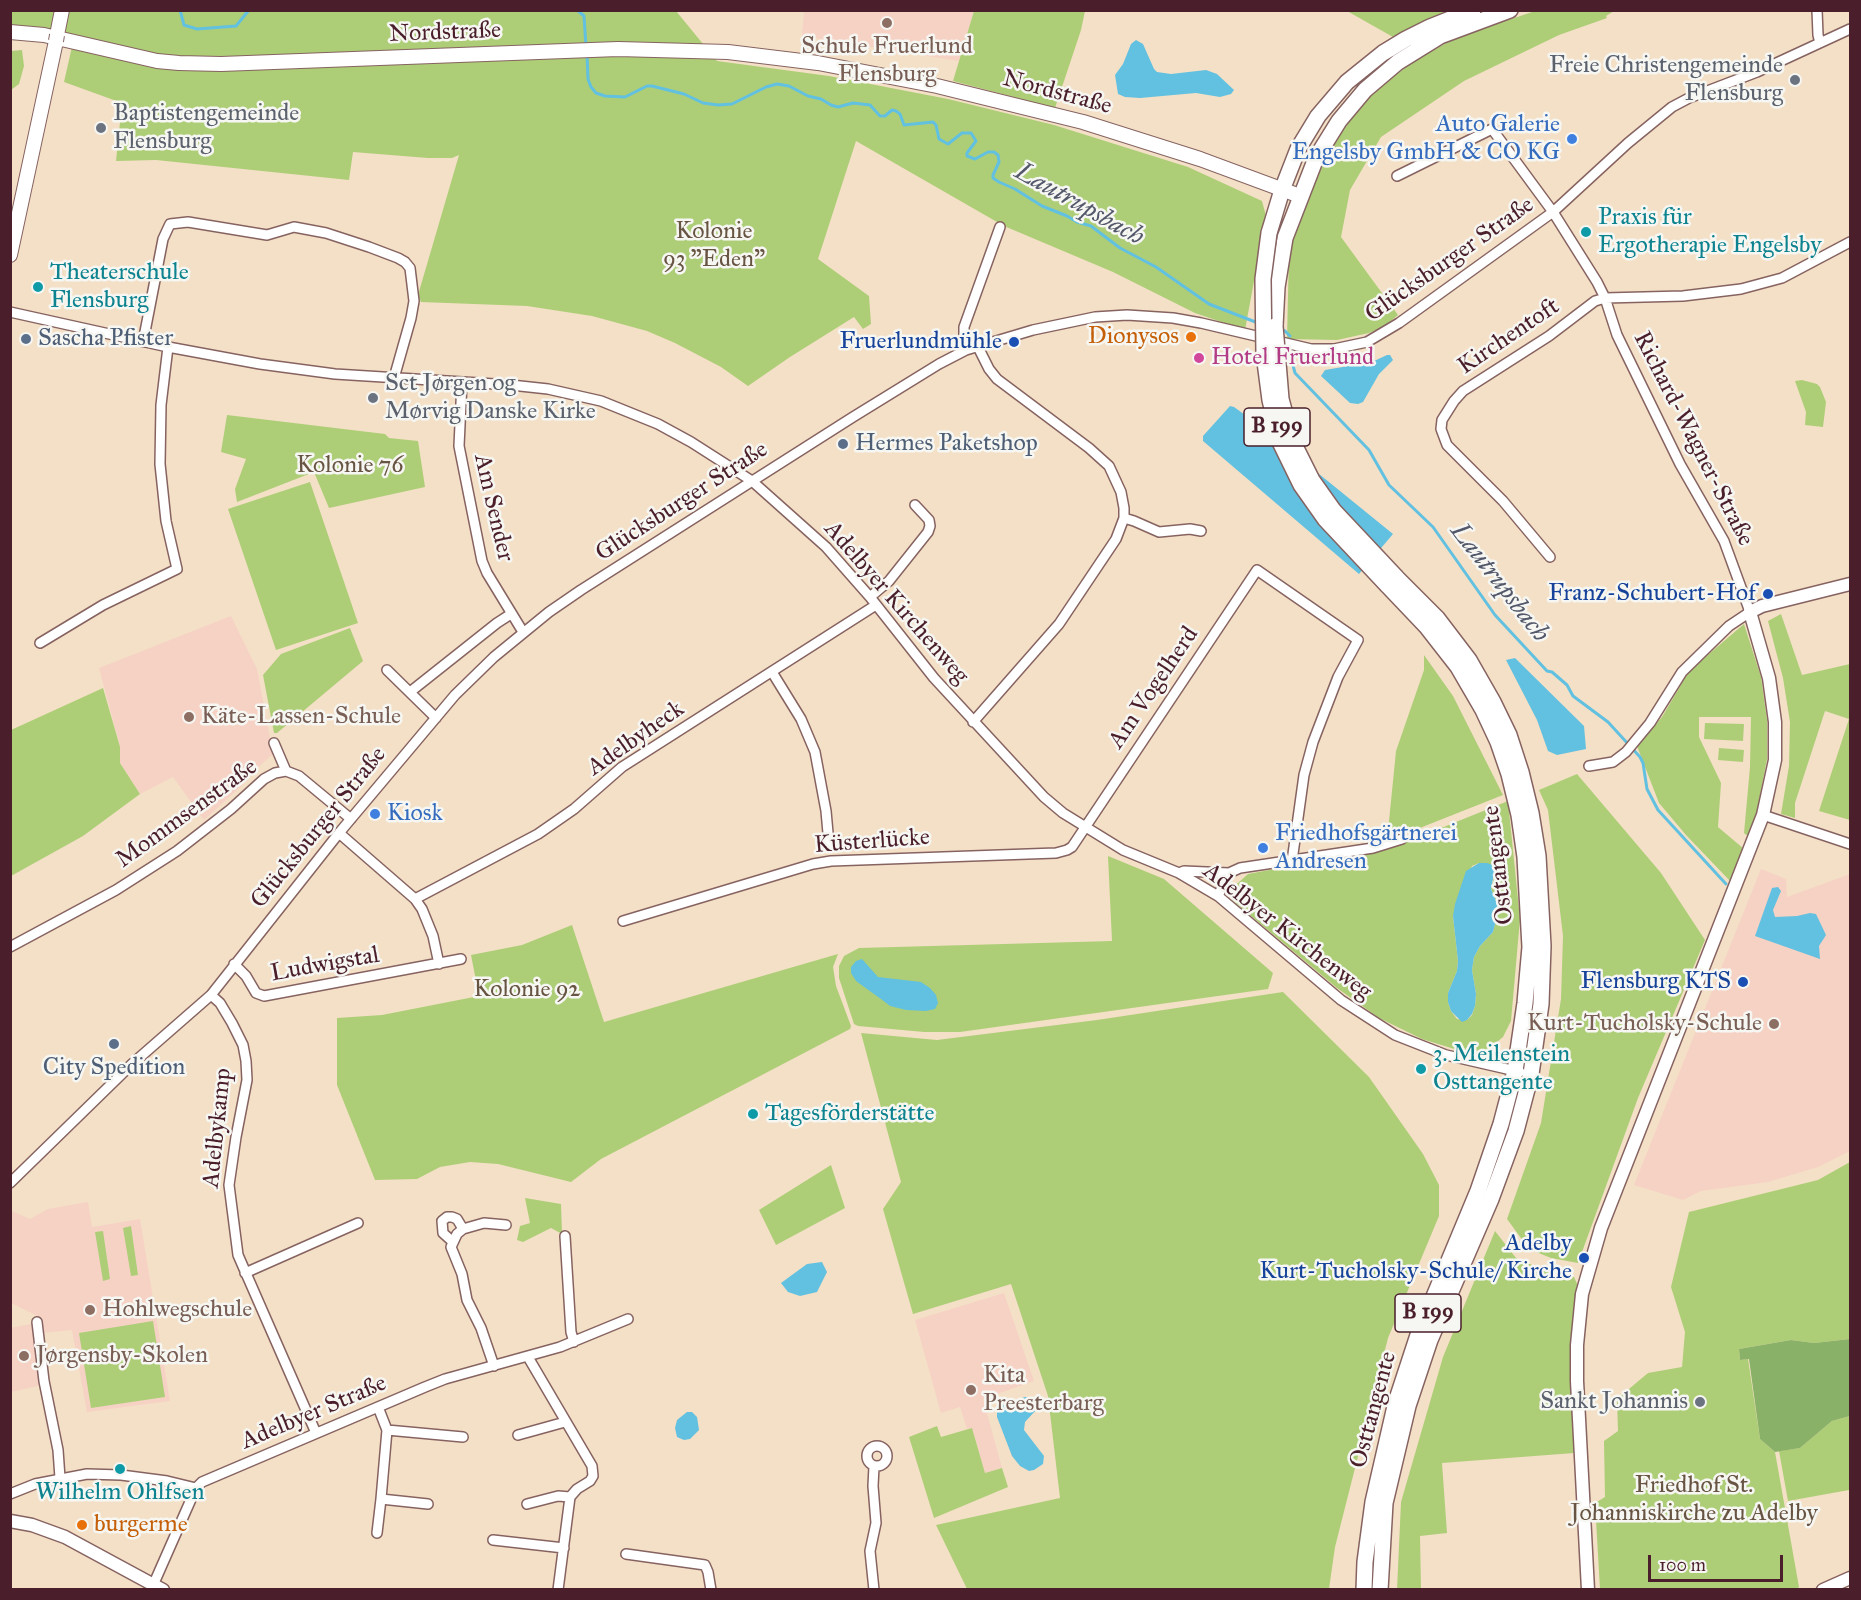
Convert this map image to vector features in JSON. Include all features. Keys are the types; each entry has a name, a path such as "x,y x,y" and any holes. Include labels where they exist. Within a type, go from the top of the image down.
{"main road":[{"path":"10,255 62,10"},
{"name":"B 199","path":"1282,190 1298,149 1308,132 1318,116 1347,82 1383,53 1406,39 1473,10"},
{"name":"B 199","path":"1300,196 1316,158 1339,121 1365,90 1398,62 1440,36 1510,10"},
{"name":"Nordstraße","path":"10,32 27,32 157,61 178,63 221,64 618,49 728,52 818,63 937,86 1061,116 1200,159 1300,196"},
{"name":"Osttangente","path":"1282,190 1269,233 1263,279 1264,354 1270,400 1280,442 1301,484 1325,519 1391,581 1437,618 1469,660 1509,735 1521,771 1538,856 1543,919 1541,1004 1531,1074 1516,1131 1491,1199 1430,1340 1408,1406 1385,1503 1380,1590"},
{"name":"Osttangente","path":"1300,196 1285,238 1277,287 1275,326 1281,399 1292,440 1312,480 1458,667 1483,710 1498,742 1509,774 1519,815 1530,919 1525,1002 1515,1071 1501,1124 1478,1191 1418,1335 1396,1402 1373,1502 1364,1590"}],"street":[{"path":"1817,10 1820,44"},
{"name":"Glücksburger Straße","path":"10,1183 132,1064 211,994 339,833 436,717 476,674 523,632 581,590 921,375 966,351 1033,330 1071,321 1127,315 1173,318 1201,323 1311,349 1334,350 1352,347 1379,336 1400,323 1553,212 1628,143 1672,107 1689,98 1757,72 1851,29"},
{"name":"Richard-Wagner-Straße","path":"1397,176 1492,129 1553,212 1598,282 1617,335 1676,456 1724,541 1750,612 1769,678 1775,722 1775,760 1763,815 1601,1228 1582,1294 1577,1374 1588,1590"},
{"path":"143,342 163,239 170,224 188,222 267,235 294,227 326,233 369,247 398,258 410,268 413,284 412,309 394,378"},
{"path":"966,351 964,327 1000,227"},
{"path":"1605,298 1683,296 1741,289 1782,278 1851,242"},
{"name":"Kirchentoft","path":"1550,557 1503,501 1447,445 1441,429 1442,420 1454,401 1471,384 1549,336 1595,301 1605,298"},
{"name":"Adelbyer Kirchenweg","path":"10,312 143,342 260,364 335,374 533,387 601,401 675,433 724,461 752,481 826,548 973,722 1044,797 1084,828 1123,850 1179,873 1218,896 1341,1000 1395,1035 1446,1055 1531,1074"},
{"path":"40,643 103,605 177,569 166,521 160,464 160,405 168,347"},
{"path":"973,722 1059,624 1116,539 1124,518 1121,492 1109,466 1089,448 997,379 978,347"},
{"name":"Am Sender","path":"462,382 459,446 478,544 487,573 523,632"},
{"name":"Adelbyheck","path":"416,899 538,834 574,809 622,767 772,672 873,601 928,532 929,520 915,505"},
{"path":"1124,518 1159,532 1190,529 1201,531"},
{"name":"Am Vogelherd","path":"1084,828 1257,570 1358,640 1338,677 1313,742 1304,775 1293,861"},
{"path":"1589,766 1613,762 1634,744 1682,672 1729,626 1750,612 1772,603 1851,584"},
{"path":"410,693 478,637 511,614"},
{"path":"387,670 436,717"},
{"path":"772,672 801,719 815,752 826,811 829,844"},
{"path":"274,742 286,771"},
{"name":"Mommsenstraße","path":"10,947 116,890 177,851 231,809 264,779 275,773 286,771 299,776 351,819"},
{"path":"1763,815 1851,844"},
{"name":"Küsterlücke","path":"623,921 813,864 831,861 1056,853 1072,847 1084,828"},
{"path":"339,833 416,899 433,936 439,964"},
{"path":"1179,873 1184,871 1229,873 1240,868 1373,848 1402,839"},
{"path":"1218,896 1229,873"},
{"name":"Ludwigstal","path":"234,964 246,976 256,993 264,996 461,959"},
{"name":"Adelbykamp","path":"211,994 220,1003 232,1023 243,1045 246,1062 247,1080 229,1185 236,1244 245,1273 316,1433"},
{"path":"453,1242 443,1233 442,1221 447,1217 452,1217 457,1219 463,1229"},
{"path":"245,1273 358,1223"},
{"path":"494,1366 481,1328 467,1300 462,1274 451,1247 463,1229 484,1223 506,1225"},
{"path":"565,1236 571,1332 574,1342"},
{"name":"Adelbyer Straße","path":"195,1488 202,1482 445,1379 528,1358 574,1342 628,1319"},
{"path":"37,1322 44,1381 58,1450 60,1478"},
{"path":"528,1358 592,1466 593,1476 590,1481 570,1497 558,1590"},
{"path":"377,1533 387,1430 378,1407"},
{"path":"518,1435 565,1422"},
{"path":"387,1430 463,1437"},
{"path":"874,1466 876,1523 870,1551 874,1590"},
{"path":"10,1494 35,1484 87,1474 121,1475 167,1481 195,1488 156,1588 65,1537 32,1525 10,1521"},
{"path":"527,1504 558,1496 570,1497"},
{"path":"381,1499 428,1504"},
{"path":"493,1540 564,1548"},
{"path":"626,1554 705,1564 711,1590"},
{"path":"1823,1590 1851,1578"}],"shaded area":[{"name":"Schule Fruerlund Flensburg","path":"804,11 974,11 959,61 802,36"},
{"name":"Käte-Lassen-Schule","path":"231,616 257,669 273,754 204,820 173,777 140,794 120,763 120,747 99,668"},
{"name":"Kurt-Tucholsky-Schule","path":"1761,869 1786,879 1787,897 1850,874 1850,1151 1818,1167 1768,1182 1701,1191 1683,1200 1634,1185"},
{"name":"Hohlwegschule","path":"88,1202 92,1227 140,1219 170,1401 87,1412 72,1330 42,1333 39,1317 11,1303 10,1210 30,1219 48,1209"},
{"name":"Kita Preesterbarg","path":"1004,1293 1034,1381 983,1399 1002,1468 985,1473 972,1428 967,1429 960,1407 941,1413 915,1320"},
{"name":"Jørgensby-Skolen","path":"31,1324 42,1385 11,1392 10,1328"}],"green space":[{"name":"Kolonie 93 \"Eden\"","path":"11,10 676,11 717,61 829,76 948,99 1054,125 1188,167 1262,201 1266,216 1245,330 1195,313 1113,272 1004,226 856,141 818,259 869,296 871,324 863,329 854,317 748,386 721,367 675,343 647,331 592,316 527,306 421,302 418,295 459,155 452,158 428,158 353,152 349,180 156,160 116,161 122,103 64,82 74,38 11,25"},
{"path":"974,11 1085,11 1055,108 953,81"},
{"path":"1347,11 1454,11 1393,37"},
{"path":"1535,11 1614,11 1606,16 1607,18 1559,35 1464,81 1381,137 1350,190 1341,237 1398,315 1385,326 1369,333 1337,340 1287,339 1289,253 1301,212 1328,153 1351,119 1377,89 1413,62 1455,38"},
{"path":"22,50 24,66 19,84 11,90 11,51"},
{"path":"1802,380 1820,387 1826,402 1823,427 1805,425 1806,412 1795,381"},
{"name":"Kolonie 76","path":"227,415 385,434 389,438 418,441 425,487 329,508 314,472 237,502 235,489 246,459 221,452"},
{"path":"310,482 358,623 276,650 228,509"},
{"path":"1781,614 1802,675 1850,664 1850,820 1819,811 1849,719 1825,711 1795,803 1795,818 1781,814 1789,766 1790,722 1783,678 1768,621"},
{"path":"1744,624 1761,677 1767,720 1767,759 1757,811 1749,837 1744,833 1750,767 1751,717 1699,717 1699,737 1721,783 1718,827 1744,849 1731,882 1659,803 1637,746 1662,717 1689,671"},
{"path":"350,628 363,661 277,733 274,733 263,675 281,654"},
{"path":"1424,655 1453,696 1503,795 1387,841 1396,751 1424,670"},
{"path":"103,688 120,747 120,763 140,794 83,836 11,876 11,730"},
{"path":"1705,723 1744,724 1743,741 1704,739"},
{"path":"1719,748 1744,750 1743,762 1718,760"},
{"path":"1577,774 1661,873 1705,940 1638,1098 1578,1263 1551,1258 1529,1249 1507,1219 1541,1123 1561,999 1563,936 1548,810 1539,790"},
{"path":"1508,801 1520,919 1511,1021 1503,1037 1487,1050 1464,1052 1422,1039 1379,1018 1337,988 1232,900 1228,892 1248,874 1404,843","holes":["1487,863 1494,878 1491,889 1497,903 1498,913 1493,932 1480,946 1474,957 1472,970 1476,994 1472,1015 1467,1020 1457,1019 1448,1002 1448,993 1457,971 1458,961 1453,916 1472,866"]},
{"path":"1108,856 1164,879 1273,973 1268,989 960,1032 924,1032 854,1024 839,978 839,966 844,956 859,948 1112,941"},
{"name":"Kolonie 92","path":"572,925 604,1022 838,954 833,967 836,986 851,1026 850,1029 601,1159 571,1182 498,1164 470,1162 440,1167 417,1179 375,1180 337,1085 337,1018 382,1015 479,996 471,955 522,945"},
{"path":"1283,992 1369,1077 1423,1154 1439,1185 1439,1216 1388,1338 1335,1547 1329,1589 967,1589 936,1525 1060,1498 1048,1396 1011,1284 913,1314 883,1209 901,1182 861,1033 937,1040 1097,1020"},
{"name":"Friedhof St. Johanniskirche zu Adelby","path":"1850,1162 1850,1339 1814,1343 1791,1340 1739,1349 1740,1360 1748,1359 1760,1439 1775,1452 1799,1587 1797,1589 1600,1589 1595,1503 1605,1497 1604,1441 1618,1431 1617,1399 1648,1373 1682,1367 1685,1332 1671,1287 1689,1212 1818,1180"},
{"path":"831,1165 845,1208 776,1245 759,1210"},
{"path":"525,1198 561,1204 562,1234 551,1228 523,1242 517,1240 520,1226 530,1223"},
{"path":"131,1226 138,1275 131,1276 123,1228"},
{"path":"103,1231 110,1279 103,1281 95,1232"},
{"path":"1495,1231 1516,1258 1546,1271 1574,1277 1578,1286 1570,1360 1574,1453 1442,1463 1447,1533 1420,1536 1421,1589 1397,1590 1401,1502 1443,1357"},
{"path":"153,1321 165,1397 91,1408 79,1333"},
{"path":"1850,1339 1850,1416 1832,1421 1800,1448 1775,1452 1760,1439 1749,1359 1740,1360 1739,1349 1791,1340 1814,1343"},
{"path":"1850,1416 1850,1495 1849,1490 1788,1501 1779,1451 1800,1448 1832,1421"},
{"path":"937,1426 941,1437 972,1428 985,1473 1002,1468 1008,1487 934,1518 909,1437"}],"water":[{"path":"1136,40 1143,44 1157,72 1171,74 1206,70 1217,74 1234,90 1231,94 1220,97 1196,93 1140,98 1118,94 1115,75 1123,64 1131,44"},
{"path":"1390,355 1393,360 1379,374 1363,402 1358,404 1350,403 1321,376 1325,370 1372,362"},
{"path":"1230,406 1255,422 1393,534 1359,574 1203,441 1203,436"},
{"path":"1515,658 1584,726 1586,749 1557,755 1548,751 1537,720 1506,660"},
{"path":"1479,863 1493,865 1495,869 1491,889 1497,903 1498,913 1493,932 1480,946 1474,957 1472,970 1476,994 1475,1006 1472,1014 1462,1022 1451,1011 1448,1002 1448,993 1457,971 1458,961 1453,916 1466,871"},
{"path":"1778,887 1781,891 1773,910 1775,917 1816,914 1826,935 1819,946 1820,959 1755,936 1772,888"},
{"path":"862,959 878,977 921,982 930,988 936,995 938,1003 935,1009 906,1010 890,1006 856,981 851,973 851,967 856,961"},
{"path":"822,1262 827,1272 817,1292 800,1296 788,1292 781,1283 807,1264"},
{"path":"1025,1397 1032,1397 1037,1409 1025,1422 1024,1430 1044,1456 1043,1464 1029,1471 1020,1466 1012,1456 997,1417 1000,1406"},
{"path":"687,1412 692,1412 697,1417 699,1430 690,1439 684,1440 677,1437 675,1428 677,1420"}],"waterway":[{"name":"Lautrupsbach","path":"180,10 184,25 197,29 236,26 249,10"},
{"name":"Lautrupsbach","path":"577,10 584,16 586,47"},
{"name":"Lautrupsbach","path":"587,54 588,79 591,87 596,93 605,96 625,97 647,86 652,86 684,94 703,103 718,105 732,104 777,84 789,86 838,107 853,103 870,105 880,116 885,116 892,110 896,111 900,114 904,125 933,122 936,125 939,139 948,144 962,133 971,133 976,141 967,156 975,159 988,152 998,155 999,162 993,178 999,182 1042,206 1091,226 1120,248 1156,267 1209,304 1258,323"},
{"name":"Lautrupsbach","path":"1279,329 1290,336"},
{"name":"Lautrupsbach","path":"1290,354 1295,373 1369,450 1389,485 1433,527 1495,615 1547,671 1552,672 1567,685 1573,696 1608,722 1640,757 1647,789 1658,810 1726,884"}],"place":[{"name":"Schule Fruerlund Flensburg","path":"887,23"},
{"name":"Freie Christengemeinde Flensburg","path":"1795,80"},
{"name":"Baptistengemeinde Flensburg","path":"101,128"},
{"name":"Auto Galerie Engelsby GmbH & CO KG","path":"1572,139"},
{"name":"Praxis für Ergotherapie Engelsby","path":"1586,232"},
{"name":"Theaterschule Flensburg","path":"38,287"},
{"name":"Dionysos","path":"1191,337"},
{"name":"Sascha Pfister","path":"26,339"},
{"name":"Fruerlundmühle","path":"1014,342"},
{"name":"Hotel Fruerlund","path":"1199,358"},
{"name":"Sct Jørgen og Mørvig Danske Kirke","path":"373,398"},
{"name":"Hermes Paketshop","path":"843,444"},
{"name":"Franz-Schubert-Hof","path":"1768,594"},
{"name":"Käte-Lassen-Schule","path":"189,717"},
{"name":"Kiosk","path":"375,814"},
{"name":"Friedhofsgärtnerei Andresen","path":"1263,848"},
{"name":"Flensburg KTS","path":"1743,982"},
{"name":"Kurt-Tucholsky-Schule","path":"1774,1024"},
{"name":"City Spedition","path":"114,1044"},
{"name":"3. Meilenstein Osttangente","path":"1421,1069"},
{"name":"Tagesförderstätte","path":"753,1114"},
{"name":"Adelby Kurt-Tucholsky-Schule/ Kirche","path":"1584,1258"},
{"name":"Hohlwegschule","path":"90,1310"},
{"name":"Jørgensby-Skolen","path":"24,1356"},
{"name":"Kita Preesterbarg","path":"971,1390"},
{"name":"Sankt Johannis","path":"1700,1402"},
{"name":"Wilhelm Ohlfsen","path":"120,1469"},
{"name":"burgerme","path":"82,1525"}]}
